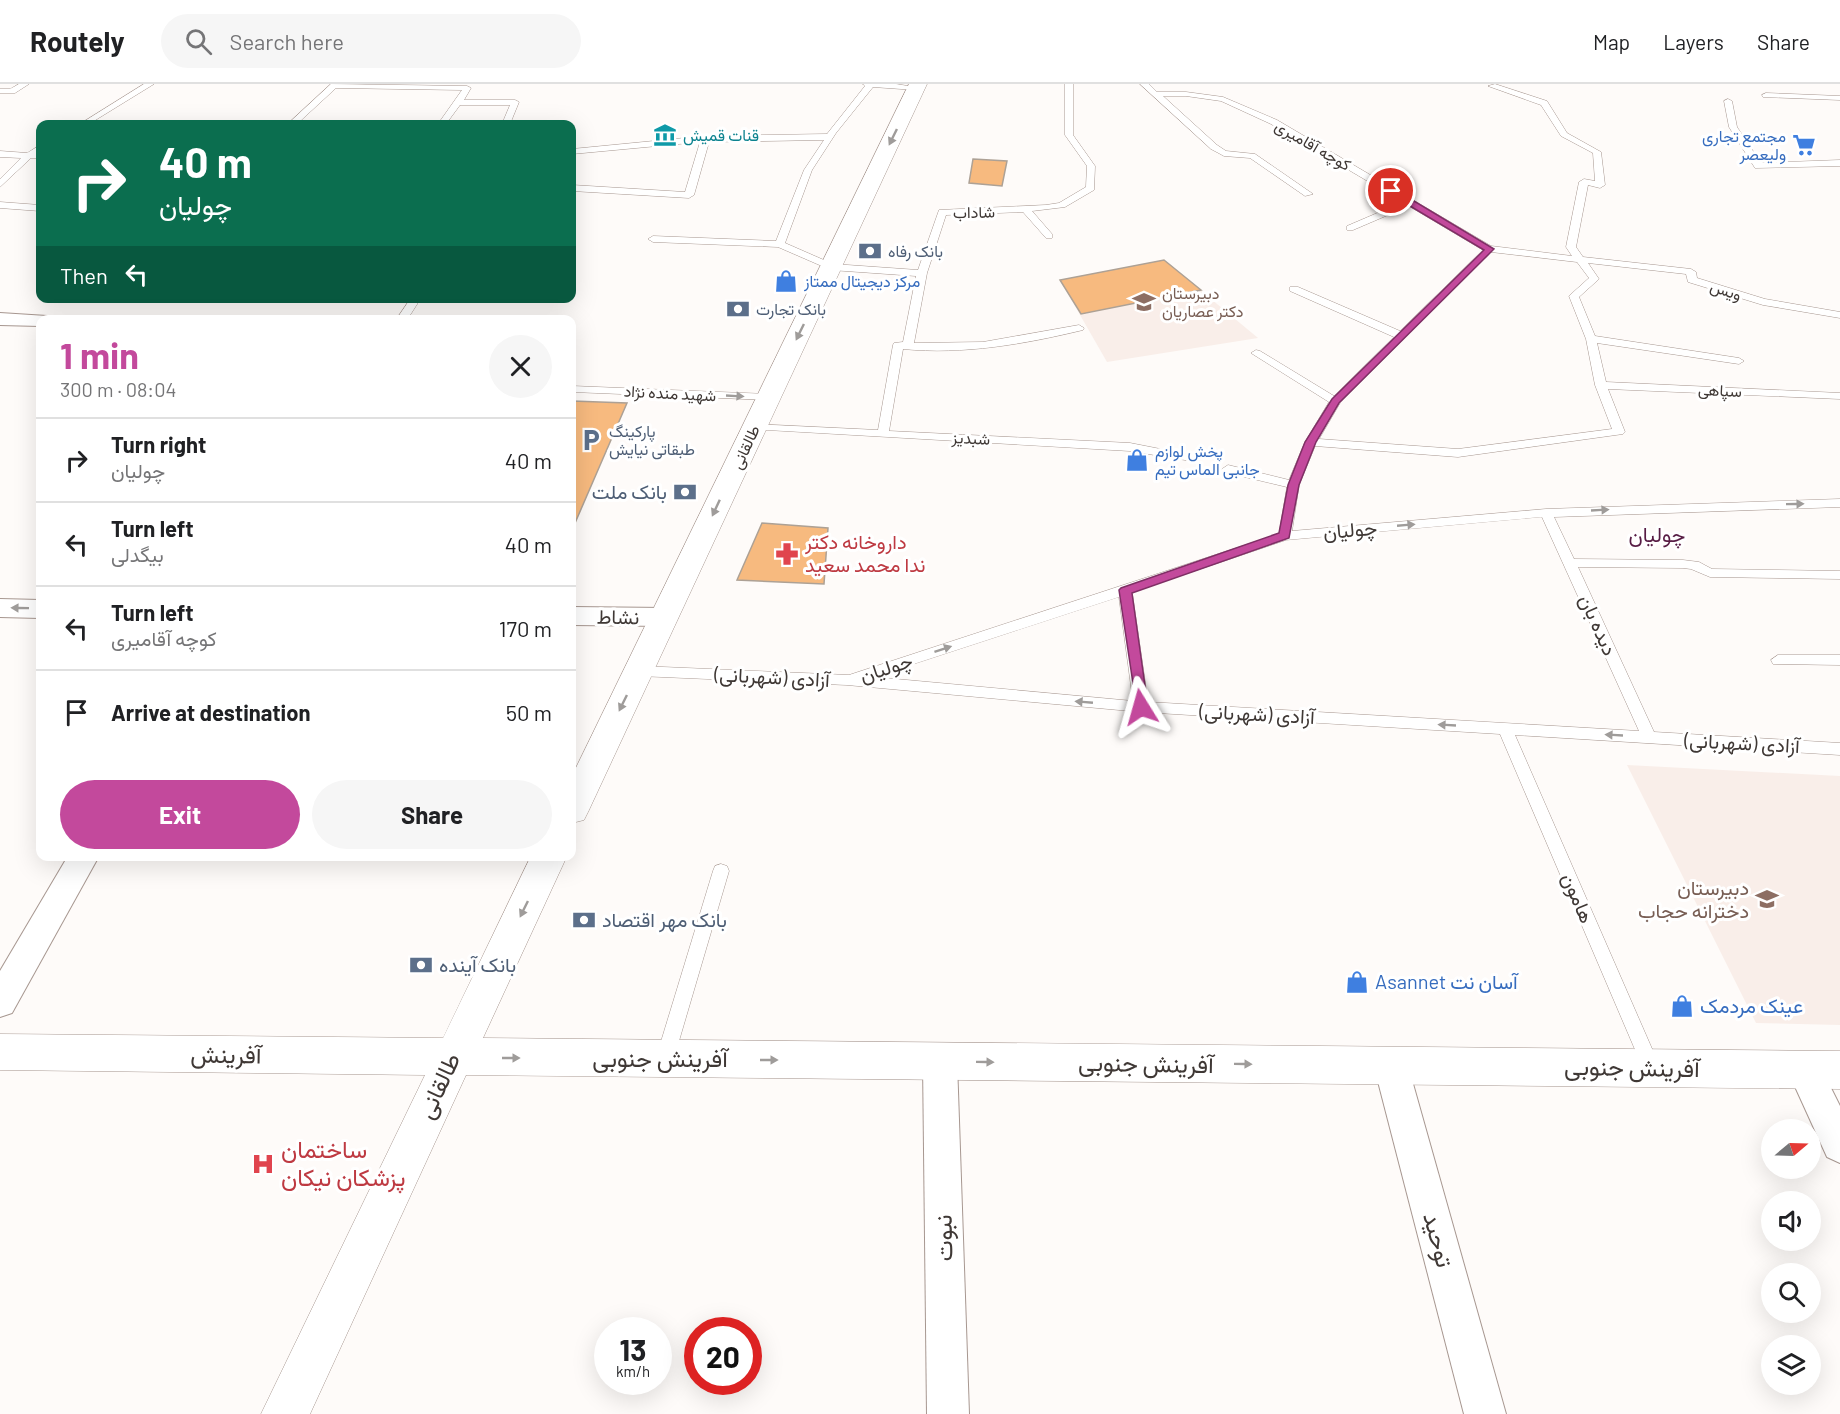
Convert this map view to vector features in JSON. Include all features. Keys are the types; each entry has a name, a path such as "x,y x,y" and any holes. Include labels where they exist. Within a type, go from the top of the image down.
{"main road":[{"name":"طالقانی","path":"576,802 917,86"},
{"name":"طالقانی","path":"285,1414 547,861"},
{"name":"آفرینش","path":"0,1052 452,1058"},
{"name":"آفرینش جنوبی","path":"452,1058 1822,1070"}],"street":[{"path":"0,319 36,320"},
{"path":"0,608 36,609"},
{"name":"نشاط","path":"576,616 664,617"},
{"path":"0,1002 81,861"},
{"name":"نبوت","path":"940,1062 948,1414"},
{"name":"توحید","path":"1391,1066 1485,1414"},
{"path":"1822,1070 1840,1145"}],"lane":[{"path":"0,91 12,91 25,84"},
{"path":"91,120 150,84"},
{"path":"780,244 808,170 829,137 869,84 917,86"},
{"name":"شاداب","path":"883,432 898,345 908,346 922,273 942,212 1026,210 1062,205 1090,188 1091,166 1069,135 1069,84"},
{"path":"1144,84 1214,147 1224,153 1252,156 1308,194"},
{"path":"297,120 334,86 467,88 445,120"},
{"path":"1311,442 1458,453 1619,432 1600,385 1591,339 1574,296 1594,279 1571,247 1584,182 1600,185 1597,152 1573,143 1555,126 1544,103 1492,86"},
{"name":"کوچه آقامیری","path":"1156,94 1186,94 1223,99 1274,122 1490,249"},
{"path":"1766,95 1840,98"},
{"path":"1728,101 1733,127 1758,165 1840,163"},
{"path":"458,103 515,102 508,120"},
{"path":"576,151 705,139 829,137"},
{"path":"576,188 689,195 705,139"},
{"path":"0,184 28,156 36,151"},
{"path":"0,154 36,156"},
{"path":"1350,228 1410,202"},
{"path":"0,205 36,208"},
{"path":"1026,210 1049,236"},
{"path":"653,239 780,244 831,267 922,273"},
{"path":"1285,536 1293,485 1311,442 1335,401 1490,249 1582,260"},
{"name":"ویس","path":"1582,260 1691,272 1692,280 1763,302 1840,315"},
{"path":"1294,289 1402,336"},
{"path":"908,346 982,345 1021,340 1079,328"},
{"path":"1591,339 1739,361"},
{"path":"1256,353 1335,401"},
{"name":"سپاهی","path":"1600,385 1840,396"},
{"name":"شهید منده نژاد","path":"576,389 768,398"},
{"name":"شبدیز","path":"754,427 883,432 1130,447 1187,458"},
{"path":"1228,469 1293,485"},
{"name":"چولیان","path":"848,680 1285,536 1546,513 1840,503"},
{"name":"دیده بان","path":"1546,513 1649,737"},
{"path":"1570,563 1683,564 1710,573 1840,574"},
{"path":"1125,590 1141,707"},
{"path":"1778,660 1840,660"},
{"name":"آزادی (شهربانی)","path":"639,671 848,680 1141,707 1840,749"},
{"name":"هامون","path":"1505,729 1651,1068"},
{"path":"664,1059 721,872"}],"shaded area":[{"name":"دبیرستان دکتر عصاریان","path":"1164,260 1258,338 1107,362 1060,280"},
{"name":"دبیرستان دخترانه حجاب","path":"1627,765 1840,776 1840,1025 1756,1023"}],"building":[{"path":"973,159 1007,161 1002,186 969,183"},
{"path":"1164,260 1201,290 1081,314 1060,280"},
{"name":"پارکینگ طبقاتی نیایش","path":"576,401 627,403 576,521"},
{"name":"داروخانه دکتر ندا محمد سعید","path":"762,523 828,528 824,584 737,580"}],"place":[{"name":"قنات قمیش","path":"665,135"},
{"name":"مجتمع تجاری ولیعصر","path":"1804,145"},
{"name":"بانک رفاه","path":"870,251"},
{"name":"مرکز دیجیتال ممتاز","path":"786,281"},
{"name":"دبیرستان دکتر عصاریان","path":"1144,302"},
{"name":"بانک تجارت","path":"738,309"},
{"name":"پارکینگ طبقاتی نیایش","path":"591,440"},
{"name":"پخش لوازم جانبی الماس تیم","path":"1137,460"},
{"name":"بانک ملت","path":"685,492"},
{"name":"داروخانه دکتر ندا محمد سعید","path":"787,554"},
{"name":"دبیرستان دخترانه حجاب","path":"1767,899"},
{"name":"بانک مهر اقتصاد","path":"584,920"},
{"name":"بانک آینده","path":"421,965"},
{"name":"Asannet آسان نت","path":"1357,982"},
{"name":"عینک مردمک","path":"1682,1006"},
{"name":"ساختمان پزشکان نیکان","path":"263,1164"}],"district":[{"name":"چولیان","path":"1657,535"}],"route":[{"path":"1141,707 1125,590 1285,536 1293,485 1311,442 1335,401 1490,249 1391,191"}]}
